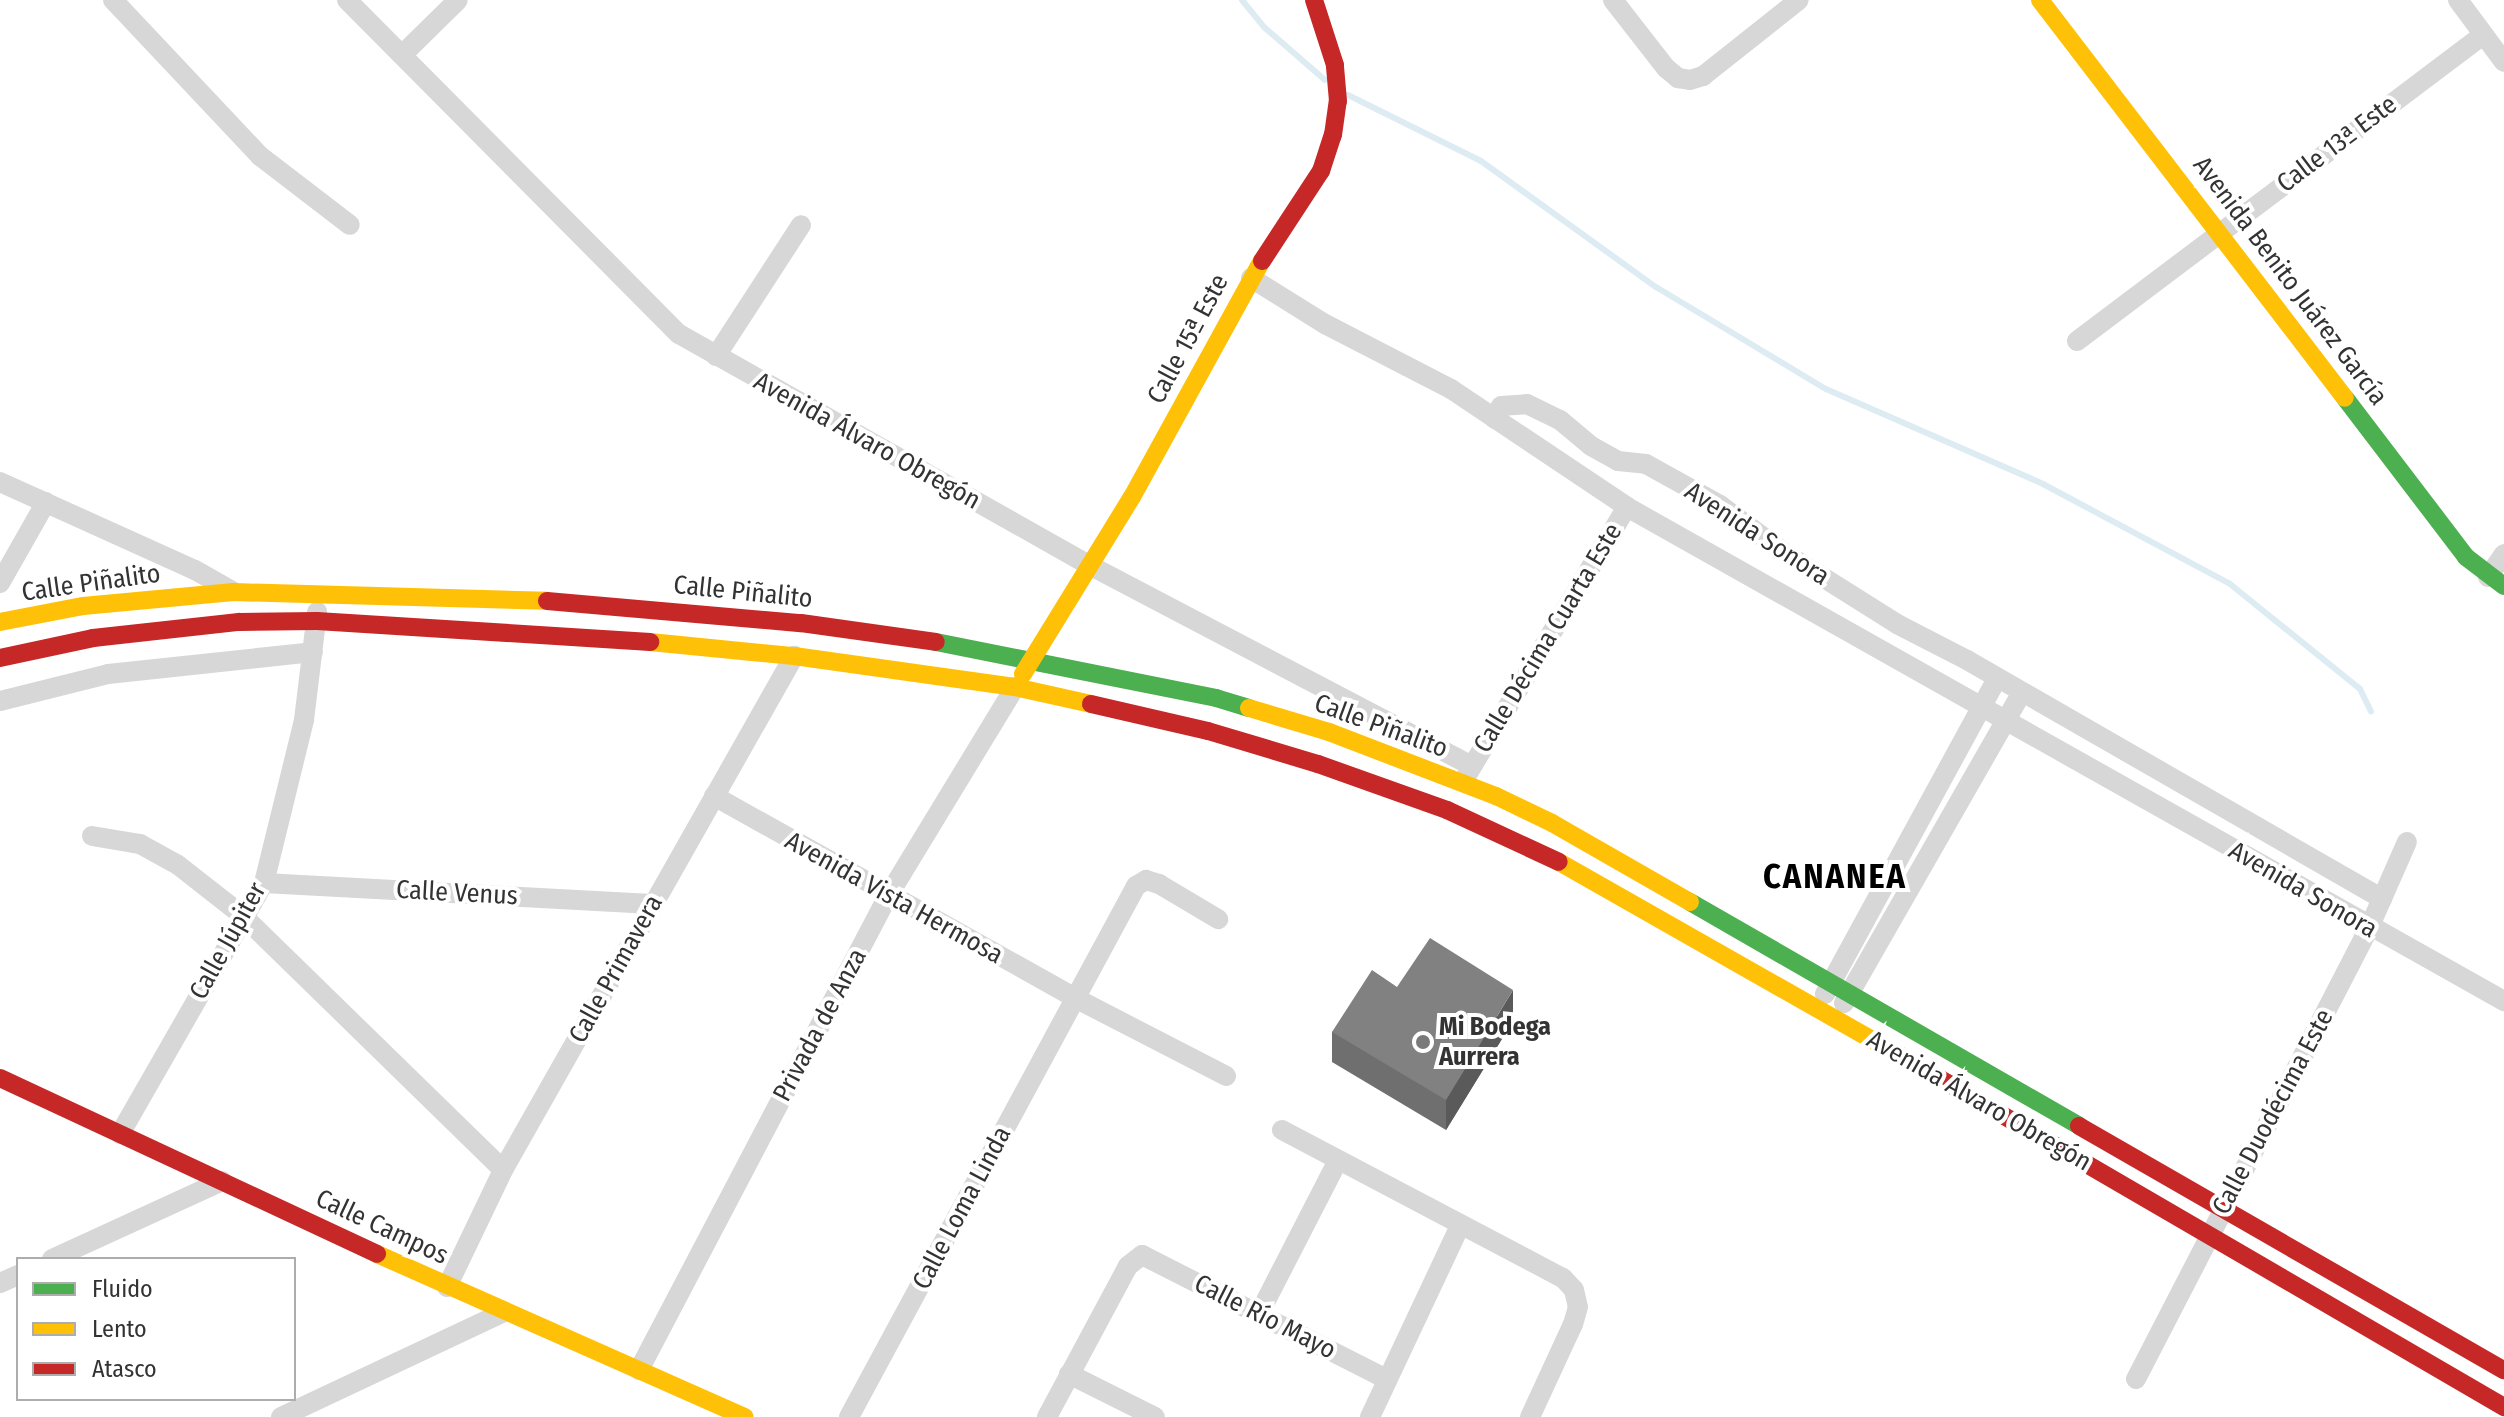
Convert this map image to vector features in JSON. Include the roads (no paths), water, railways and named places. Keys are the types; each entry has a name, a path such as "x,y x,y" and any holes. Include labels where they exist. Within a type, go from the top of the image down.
{"main road":[{"name":"Calle 15ª Este","path":"1015,687 1091,566 1251,278 1321,171 1333,135 1338,101 1335,65 1314,0"},
{"name":"Avenida Benito Juárez García","path":"2040,0 2466,557 2496,582"},
{"name":"Calle Piñalito","path":"0,622 83,606 233,592 318,592 570,602 755,619 1032,658 1216,698 1467,774"},
{"name":"Calle Piñalito","path":"0,658 93,638 239,622 317,621 567,634 794,656 1015,687 1208,731 1318,764 1447,810"},
{"name":"Avenida Álvaro Obregón","path":"1467,774 2504,1370"},
{"name":"Avenida Álvaro Obregón","path":"1447,810 1543,853 1826,1012 2500,1406"},
{"name":"Calle Campos","path":"0,1078 447,1287 745,1417"}],"street":[{"path":"113,0 260,156 350,225"},
{"name":"Avenida Álvaro Obregón","path":"347,0 679,334 1467,774"},
{"path":"402,55 458,0"},
{"path":"1613,0 1678,78 1690,80 1703,76 1799,0"},
{"path":"2458,0 2504,62"},
{"name":"Calle 13ª Este","path":"2077,341 2350,132 2483,35"},
{"path":"716,356 801,225"},
{"path":"1251,278 1325,324 1451,389 1627,507"},
{"name":"Avenida Sonora","path":"1495,419 1501,406 1527,404 1560,420 1591,446 1618,461 1646,464 1720,505 1786,554 1897,624 2022,692 2382,899"},
{"path":"0,482 195,570 233,592 239,622"},
{"path":"0,583 46,502"},
{"name":"Avenida Sonora","path":"1627,507 2006,719 2369,928 2504,1001"},
{"name":"Calle Décima Cuarta Este","path":"1447,810 1627,507"},
{"path":"2496,582 2504,554"},
{"name":"Calle Júpiter","path":"120,1134 264,883 304,720 318,592"},
{"path":"0,701 108,674 313,652"},
{"name":"Calle Primavera","path":"447,1287 503,1170 794,656"},
{"path":"1826,1012 1831,982 1997,678"},
{"name":"Privada de Anza","path":"639,1370 888,896 1015,687"},
{"path":"1826,1012 1850,992 2022,692"},
{"name":"Avenida Vista Hermosa","path":"714,796 888,896 1226,1076"},
{"path":"92,836 140,844 178,865 243,916 503,1170"},
{"name":"Calle Duodécima Este","path":"2136,1379 2221,1209 2369,928 2407,842"},
{"name":"Calle Loma Linda","path":"849,1417 1136,886 1146,880 1159,884 1218,919"},
{"name":"Calle Venus","path":"264,883 651,904"},
{"path":"1282,1130 1563,1278 1574,1290 1578,1307 1530,1417"},
{"path":"1259,1314 1338,1160"},
{"path":"56,1257 222,1181"},
{"path":"1370,1417 1460,1226"},
{"name":"Calle Río Mayo","path":"1069,1374 1128,1266 1142,1255 1386,1379"},
{"path":"281,1417 317,1410 504,1312"},
{"path":"1047,1417 1069,1374 1155,1417"}],"waterway":[{"path":"1242,0 1265,28 1325,80"},
{"path":"1348,95 1481,161 1656,287 1826,389 2043,484 2230,584 2360,689 2371,712"}],"place":[{"name":"Mi Bodega Aurrera","path":"1423,1042"}],"district":[{"name":"CANANEA","path":"1835,877"}]}
